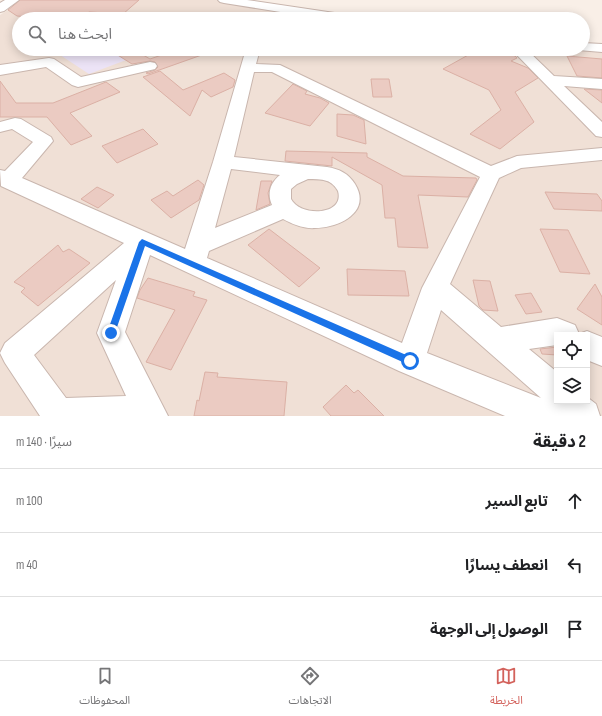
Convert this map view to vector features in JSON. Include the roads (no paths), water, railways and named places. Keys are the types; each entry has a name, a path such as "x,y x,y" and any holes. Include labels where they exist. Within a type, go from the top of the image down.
{"street":[{"path":"0,8 13,0"},
{"path":"224,0 303,12"},
{"path":"263,12 265,6"},
{"path":"590,47 602,48"},
{"path":"196,255 251,56"},
{"path":"525,56 602,132"},
{"path":"0,70 49,62 78,82 150,66"},
{"path":"248,68 274,68 371,114 491,174"},
{"path":"550,80 602,84"},
{"path":"0,127 14,123 44,141 4,179 142,242 196,255 410,361 544,416"},
{"path":"410,361 435,288 491,174 517,162 602,154"},
{"path":"223,162 308,172 333,175 341,181 349,194 349,202 344,210 326,220 306,220 294,216 285,209 280,201 280,190 284,183 297,174 308,172"},
{"path":"196,255 285,209"},
{"path":"142,242 111,333 150,414 58,414 15,353 142,242"},
{"path":"435,288 554,389"},
{"path":"497,341 557,331 559,332"},
{"path":"590,346 602,352"},
{"path":"570,404 584,416"}]}
